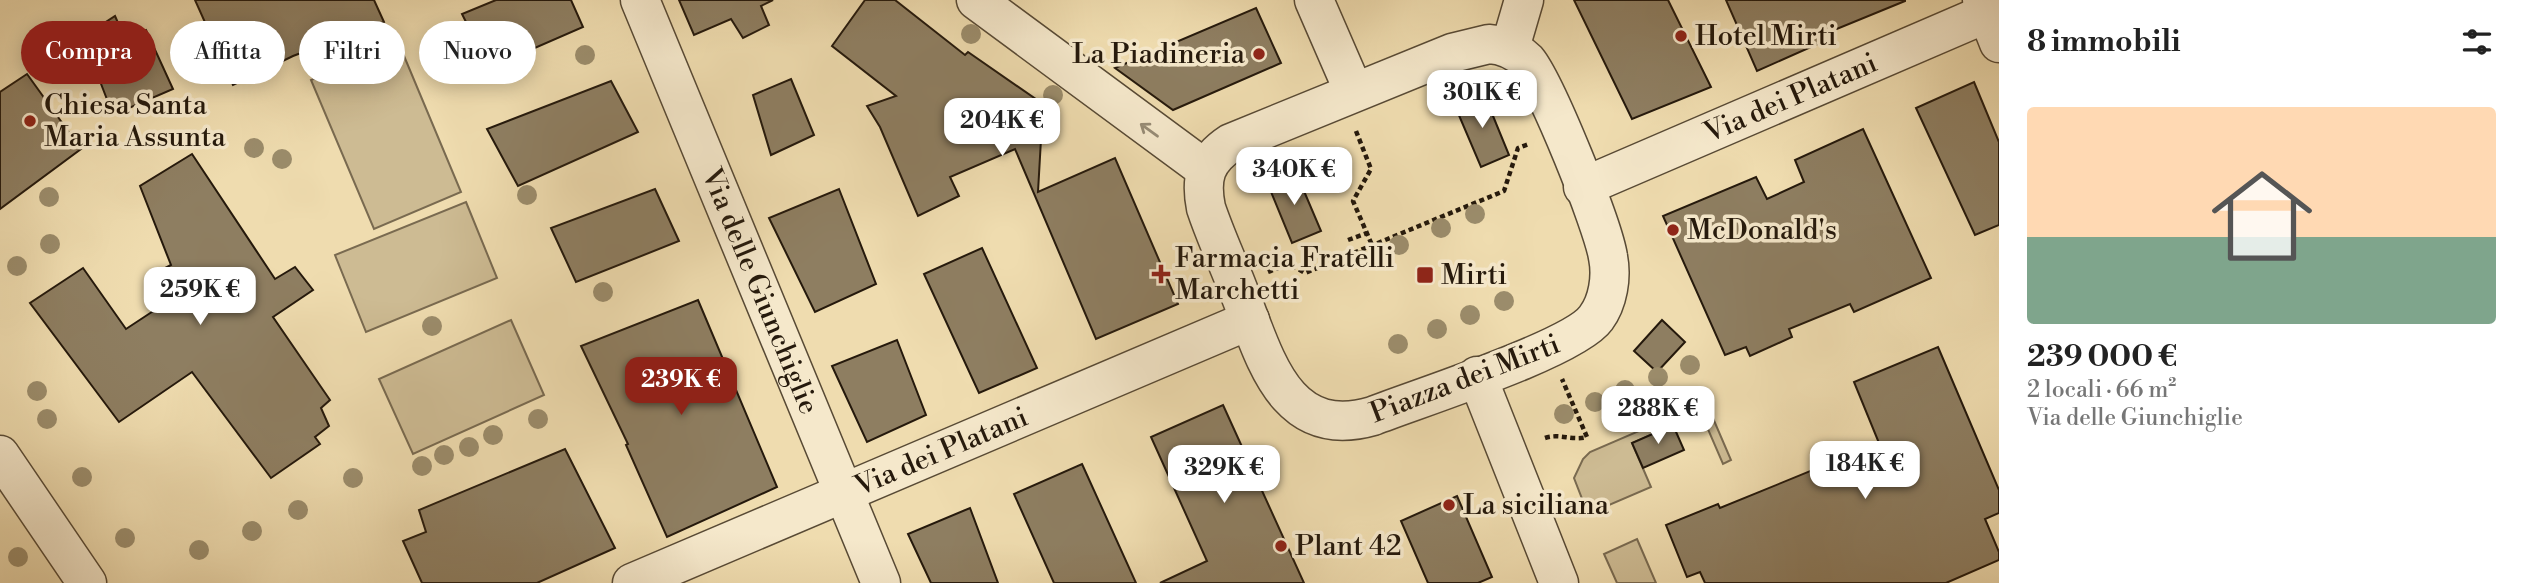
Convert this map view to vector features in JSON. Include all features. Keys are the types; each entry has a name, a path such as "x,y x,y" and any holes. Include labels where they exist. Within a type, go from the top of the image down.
{"street":[{"name":"Via delle Giunchiglie","path":"640,0 881,583"},
{"path":"976,0 1205,169 1216,154 1231,143 1464,48 1489,44 1510,48 1524,0"},
{"path":"1314,0 1354,92"},
{"name":"Via dei Platani","path":"1583,187 1992,16"},
{"name":"Piazza dei Mirti","path":"1205,169 1202,185 1206,208 1250,320 1283,390 1304,409 1328,420 1343,422 1373,416 1568,340 1596,318 1606,296 1609,259 1583,187 1530,64 1510,48"},
{"name":"Via dei Platani","path":"632,583 1250,320"},
{"path":"1477,376 1559,583"},
{"path":"0,455 86,583"}],"path":[{"path":"1355,130 1371,169 1353,201 1372,245"},
{"path":"1267,272 1289,264 1305,273 1504,191 1518,148 1534,142"},
{"path":"1348,240 1367,233"},
{"path":"1545,438 1555,435 1574,441 1587,437 1558,369"}],"shaded area":[{"path":"405,58 461,192 374,229 313,84 405,84"},
{"path":"466,202 497,278 366,332 335,255"},
{"path":"511,320 544,395 413,454 379,379"},
{"path":"1706,402 1731,460 1723,464 1701,413 1632,443 1651,487 1588,514 1574,478 1583,459 1590,452"},
{"path":"1637,539 1656,583 1617,583 1604,554"}],"building":[{"path":"195,0 374,0 384,21 299,21 299,54 285,60 285,21 204,21"},
{"path":"496,0 571,0 583,27 536,48 536,21 466,21 462,14"},
{"path":"679,0 773,0 761,6 769,25 743,38 731,19 694,35"},
{"path":"865,0 895,0 965,55 968,52 1043,104 1038,192 1115,158 1178,304 1096,339 1015,149 950,177 959,196 918,216 880,127 867,106 896,96 832,46"},
{"path":"1574,0 1668,0 1711,87 1632,119"},
{"path":"1726,0 1905,1 1817,37 1820,43 1757,71"},
{"path":"1256,8 1281,63 1173,110 1115,68"},
{"path":"156,52 173,89 113,115 101,84 156,84"},
{"name":"Chiesa Santa Maria Assunta","path":"21,78 21,84 34,84 81,149 0,209 0,92"},
{"path":"791,79 814,135 771,155 753,95"},
{"path":"611,81 638,132 518,186 487,129"},
{"path":"1974,82 1999,142 1999,225 1975,235 1916,108"},
{"path":"1484,94 1509,155 1481,167 1455,106"},
{"path":"1863,129 1931,278 1854,312 1850,304 1789,329 1792,337 1750,356 1746,347 1725,355 1663,216 1756,177 1767,199 1804,182 1795,160"},
{"path":"192,154 275,279 295,267 313,290 273,317 330,400 321,408 329,426 315,437 320,444 271,478 192,372 119,422 30,303 83,268 126,329 173,298 155,273 171,265 140,186"},
{"path":"1295,170 1321,231 1292,243 1267,182"},
{"path":"655,189 679,241 576,282 551,228"},
{"path":"839,189 876,284 815,312 769,218"},
{"path":"982,248 1037,368 979,393 924,274"},
{"path":"698,300 777,487 667,537 626,445 628,444 581,346"},
{"path":"1662,320 1685,342 1657,372 1634,351"},
{"path":"897,340 926,415 867,442 832,366"},
{"path":"1938,347 1999,490 1999,513 1985,519 1999,552 1999,560 1946,583 1705,583 1700,572 1687,577 1666,525 1718,504 1720,508 1879,443 1854,382"},
{"path":"1223,405 1304,583 1160,583 1207,561 1151,437"},
{"path":"1673,425 1684,450 1643,468 1632,443"},
{"path":"565,449 615,548 537,583 422,583 403,541 426,532 419,510"},
{"path":"1082,464 1136,583 1054,583 1014,494"},
{"path":"1457,496 1492,577 1478,583 1428,583 1401,521"},
{"path":"970,508 998,583 931,583 908,534"}],"place":[{"name":"Hotel Mirti","path":"1681,36"},
{"name":"La Piadineria","path":"1259,54"},
{"name":"Chiesa Santa Maria Assunta","path":"30,121"},
{"name":"McDonald's","path":"1673,230"},
{"name":"Farmacia Fratelli Marchetti","path":"1161,274"},
{"name":"Mirti","path":"1425,275"},
{"name":"La siciliana","path":"1449,505"},
{"name":"Plant 42","path":"1281,546"}]}
